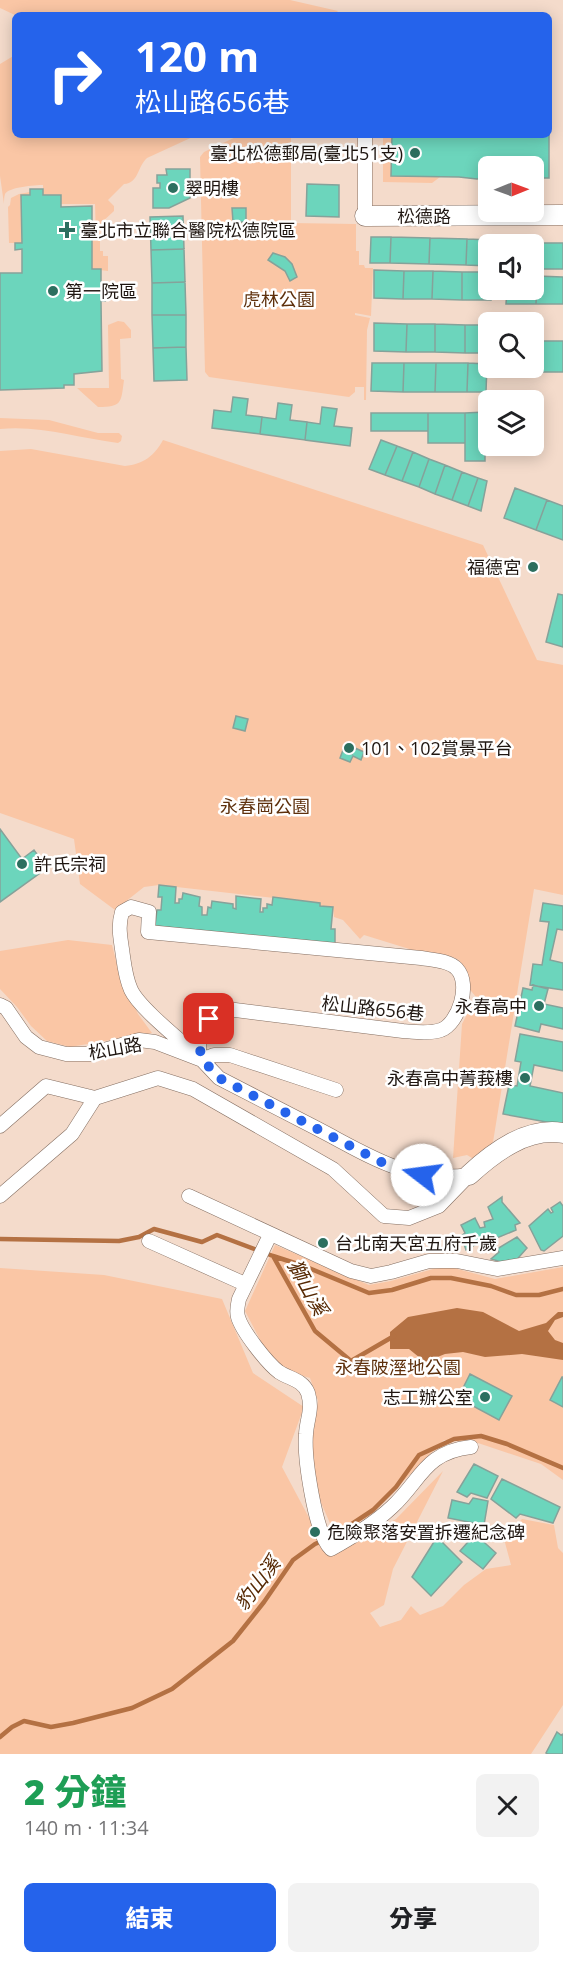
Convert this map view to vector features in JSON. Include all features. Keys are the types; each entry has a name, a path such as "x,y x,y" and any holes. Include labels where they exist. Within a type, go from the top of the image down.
{"street":[{"name":"松德路","path":"365,138 365,216 563,215"},
{"name":"松山路656巷","path":"199,1030 219,1008 392,1030 429,1032 443,1029 455,1016 462,1001 463,982 457,969 447,963 421,958 148,932 149,912 131,907 122,912 118,924 118,935 132,993 202,1060"},
{"name":"松山路","path":"0,1005 6,1008 26,1037 39,1047 66,1054 90,1054 139,1040 165,1046 202,1060 219,1078 389,1166 422,1175 447,1178 469,1175"},
{"path":"165,1046 182,1041 199,1030"},
{"path":"199,1030 199,1050 202,1060 214,1055 230,1055 336,1090"},
{"path":"0,1126 46,1086 95,1098 158,1078 194,1089 333,1169 384,1216 409,1218 439,1206 469,1175 499,1150 531,1134 563,1132"},
{"path":"0,1196 72,1134 95,1098"},
{"path":"189,1196 317,1260 371,1276 429,1261 457,1261 497,1269 563,1258"},
{"path":"270,1235 245,1284 237,1309 238,1318 270,1364 280,1373 299,1381 306,1389 311,1407 306,1434 307,1460 324,1539 331,1550 393,1507 436,1458 455,1449 471,1447 459,1439"},
{"path":"149,1241 245,1284"}],"green space":[{"path":"0,0 290,0 338,11 12,14 0,8"},
{"path":"12,57 12,138 190,138 147,158 133,181 124,184 108,200 114,206 114,211 100,224 100,251 103,251 103,256 108,256 108,271 92,269 92,239 96,239 95,204 61,204 60,195 43,195 43,185 22,187 7,192 4,204 0,176 0,64"},
{"name":"虎林公園","path":"234,138 291,138 291,223 356,224 356,251 359,251 359,265 373,268 371,316 355,313 355,315 370,318 367,330 366,400 364,400 364,387 355,387 355,392 349,397 209,377 205,372 200,157 204,152"},
{"path":"383,138 392,138 391,176 440,177 432,183 383,182"},
{"path":"30,192 30,195 21,195 22,243 9,243 8,207 11,198"},
{"path":"118,321 124,322 131,330 131,338 120,339 121,379 124,380 121,399 116,405 98,407 77,388 109,388 108,325"},
{"path":"0,418 49,420 98,433 119,433 122,436 118,443 44,430 0,429"},
{"name":"永春崗公園","path":"163,440 483,545 537,660 563,665 563,895 534,889 493,1142 477,1161 467,1155 453,1158 462,1024 476,997 467,986 459,960 419,952 364,935 360,939 343,920 334,917 333,907 320,906 319,903 159,885 144,887 115,910 80,884 74,839 0,813 0,451 31,449 125,466 148,458"},
{"path":"68,940 112,945 120,976 138,1014 152,1033 70,1047 47,1041 31,1026 0,989 0,951"},
{"name":"永春陂溼地公園","path":"275,1245 369,1285 450,1267 495,1279 563,1267 563,1480 541,1464 478,1443 444,1440 369,1516 336,1537 312,1482 310,1456 318,1401 310,1378 283,1370 269,1357 245,1311"},
{"path":"0,1268 104,1275 222,1299 253,1373 304,1407 282,1467 322,1542 339,1551 396,1519 443,1471 393,1569 384,1605 370,1613 380,1627 401,1620 411,1606 420,1615 443,1606 464,1585 486,1569 511,1565 504,1539 522,1519 554,1525 558,1548 563,1553 563,1705 531,1754 0,1754"}],"shaded area":[{"path":"457,1308 483,1312 519,1331 546,1323 558,1312 563,1312 563,1317 555,1320 548,1331 555,1340 563,1343 563,1360 522,1354 485,1357 463,1352 445,1354 425,1362 409,1349 390,1349 390,1332 408,1317"}],"building":[{"path":"392,138 549,138 549,178 544,178 544,156 478,156 478,179 391,176"},
{"name":"翠明樓","path":"166,169 190,169 190,198 169,208 153,208 153,188 160,188 157,175 167,175"},
{"path":"307,184 339,185 339,217 306,216"},
{"name":"第一院區","path":"30,189 43,189 43,195 61,195 61,207 92,206 92,269 101,269 101,287 105,287 105,301 101,301 102,371 74,374 74,385 64,385 64,388 0,390 0,273 22,273 22,249 15,250 15,243 22,243 21,195 30,195"},
{"path":"232,208 246,208 246,222 233,222"},
{"path":"183,216 184,249 151,250 150,217"},
{"path":"371,237 391,237 390,263 370,263"},
{"path":"391,237 430,238 429,264 390,263"},
{"path":"430,238 467,239 466,265 429,264"},
{"path":"467,239 478,239 478,266 466,265"},
{"path":"544,243 563,243 563,269 544,269"},
{"path":"184,249 185,282 152,283 151,250"},
{"path":"273,253 285,257 292,264 297,277 290,281 285,271 268,260"},
{"path":"374,270 404,271 403,299 374,298"},
{"path":"404,271 433,271 432,299 403,299"},
{"path":"433,271 462,272 462,300 432,299"},
{"path":"462,272 478,272 478,300 462,300"},
{"path":"544,276 563,277 563,304 536,304 536,300 544,300"},
{"path":"185,282 186,315 152,315 152,283"},
{"path":"506,300 536,300 536,304 506,304"},
{"path":"152,315 186,315 186,347 153,348"},
{"path":"374,323 407,324 406,352 374,351"},
{"path":"407,324 435,324 435,352 406,352"},
{"path":"435,324 465,325 465,353 435,352"},
{"path":"465,325 478,325 478,353 465,353"},
{"path":"544,341 563,341 563,372 544,372"},
{"path":"186,347 187,380 154,381 153,348"},
{"path":"372,363 404,363 403,392 371,391"},
{"path":"404,363 436,363 435,392 403,392"},
{"path":"436,363 468,363 467,392 435,392"},
{"path":"468,363 478,364 478,378 486,378 486,390 467,392"},
{"path":"233,397 248,399 246,415 262,417 260,434 212,428 214,410 231,412"},
{"path":"278,403 292,405 290,420 307,422 305,440 260,434 262,417 276,419"},
{"path":"322,407 337,409 334,426 352,428 350,446 305,440 307,422 320,424"},
{"path":"478,412 478,456 485,456 485,461 465,461 465,413"},
{"path":"371,413 428,413 428,431 371,431"},
{"path":"428,413 465,413 465,443 428,443"},
{"path":"381,440 397,446 385,475 369,469"},
{"path":"397,446 413,452 402,481 385,475"},
{"path":"413,452 429,459 419,487 402,481"},
{"path":"429,459 445,465 435,494 419,487"},
{"path":"445,465 462,472 452,500 435,494"},
{"path":"462,472 478,478 468,506 452,500"},
{"path":"478,478 487,481 481,511 468,506"},
{"path":"515,488 547,500 536,530 504,518"},
{"path":"547,500 563,506 563,540 536,530"},
{"path":"558,594 563,595 563,647 546,642"},
{"path":"236,716 248,719 245,731 233,728"},
{"path":"355,748 364,752 361,760 353,756 350,762 340,758 343,750 352,754"},
{"name":"許氏宗祠","path":"0,829 22,859 34,850 47,868 0,902"},
{"path":"159,885 176,887 175,903 179,903 183,893 200,897 199,906 202,907 202,915 207,915 212,901 233,904 233,908 236,909 236,896 261,899 260,912 263,912 263,908 267,908 267,904 272,905 273,897 320,903 320,906 333,907 331,929 335,929 335,945 155,926 157,910 161,910 162,897 158,897"},
{"path":"543,903 563,906 563,930 557,929 550,960 563,963 563,990 530,985 533,964 542,965 549,922 540,921"},
{"path":"533,985 548,989 544,1004 563,1008 563,1029 541,1024 539,1032 515,1026 523,988 532,990"},
{"name":"永春高中菁莪樓","path":"520,1034 563,1042 563,1071 534,1065 530,1086 563,1093 563,1125 503,1114 509,1085 517,1086 521,1062 515,1061"},
{"path":"502,1197 502,1202 520,1223 515,1225 516,1230 492,1240 487,1238 466,1250 461,1236 465,1233 461,1225 475,1218 480,1228 485,1227 484,1222 493,1219 488,1207"},
{"path":"560,1202 563,1206 563,1236 544,1251 541,1250 529,1226 548,1209 551,1213 553,1212 551,1208"},
{"path":"517,1237 527,1248 512,1265 491,1259 499,1252 497,1249"},
{"name":"志工辦公室","path":"470,1374 512,1396 499,1420 458,1398"},
{"path":"563,1377 563,1407 550,1400"},
{"path":"474,1464 498,1476 487,1498 471,1493 467,1497 457,1492"},
{"path":"502,1479 560,1507 553,1523 520,1514 516,1518 491,1499"},
{"path":"473,1498 488,1501 484,1525 448,1518 452,1500 469,1504"},
{"path":"475,1534 496,1553 483,1569 460,1551"},
{"path":"437,1537 462,1562 431,1596 412,1577"},
{"path":"557,1732 563,1734 563,1754 548,1754 546,1753"}],"waterway":[{"name":"獅山溪","path":"0,1239 119,1241 139,1237 154,1229 202,1242 217,1235 273,1256 315,1331 351,1361 394,1336"},
{"path":"273,1256 304,1266 369,1293 392,1290 431,1278 451,1278 491,1286 516,1295 539,1295 563,1289"},
{"name":"豹山溪","path":"0,1737 24,1721 51,1727 73,1723 132,1708 172,1689 233,1641 293,1560 315,1544 335,1535 373,1510 396,1487 419,1455 454,1439 481,1436 507,1444 563,1468"}],"place":[{"name":"臺北松德郵局(臺北51支)","path":"415,153"},
{"name":"翠明樓","path":"173,188"},
{"name":"臺北市立聯合醫院松德院區","path":"67,230"},
{"name":"第一院區","path":"53,291"},
{"name":"福德宮","path":"533,567"},
{"name":"101、102賞景平台","path":"349,748"},
{"name":"許氏宗祠","path":"22,864"},
{"name":"永春高中","path":"539,1006"},
{"name":"永春高中菁莪樓","path":"525,1078"},
{"name":"台北南天宮五府千歲","path":"323,1243"},
{"name":"志工辦公室","path":"485,1397"},
{"name":"危險聚落安置拆遷紀念碑","path":"315,1532"}],"route":[{"path":"209,1019 199,1030 199,1050 202,1060 219,1078 389,1166 422,1175"}]}
